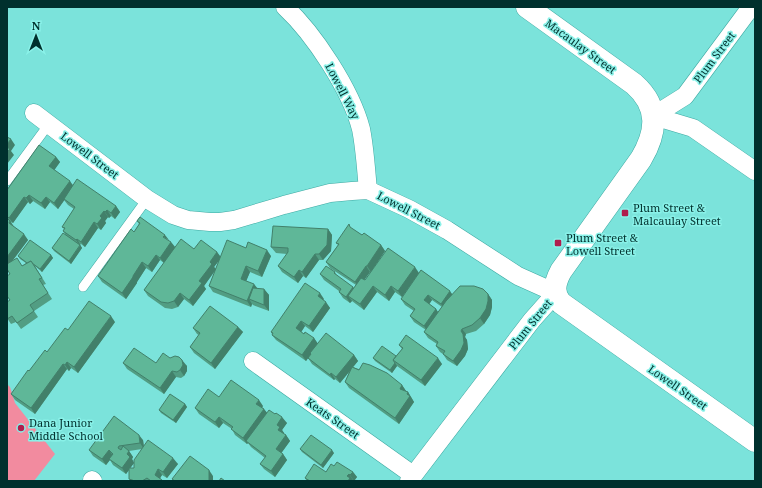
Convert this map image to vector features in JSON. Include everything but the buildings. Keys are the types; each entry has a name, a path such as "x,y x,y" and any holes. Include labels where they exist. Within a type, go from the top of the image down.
{"street":[{"name":"Lowell Way","path":"285,7 300,22 313,39 337,76 358,119 363,138 368,190"},
{"name":"Macaulay Street","path":"527,7 634,84"},
{"name":"Plum Street","path":"653,116 685,96 751,7"},
{"name":"Plum Street","path":"411,478 532,320 556,293 556,281 561,271 647,149 652,135 653,116 646,97 634,84"},
{"name":"Lowell Street","path":"34,113 147,199 173,215 188,220 198,222 220,222 246,217 330,193 368,190 409,209 447,230 518,276 556,293 561,303 755,442"},
{"path":"653,116 693,128 755,171"},
{"name":"Keats Street","path":"253,361 411,478"}],"lane":[{"path":"7,181 49,124"},
{"path":"83,286 147,199"}],"shaded area":[{"name":"Dana Junior Middle School","path":"7,384 10,387 15,403 55,454 34,481 7,481"}],"place":[{"name":"Plum Street & Malcaulay Street","path":"625,213"},
{"name":"Plum Street & Lowell Street","path":"558,243"},
{"name":"Dana Junior Middle School","path":"21,428"}]}
